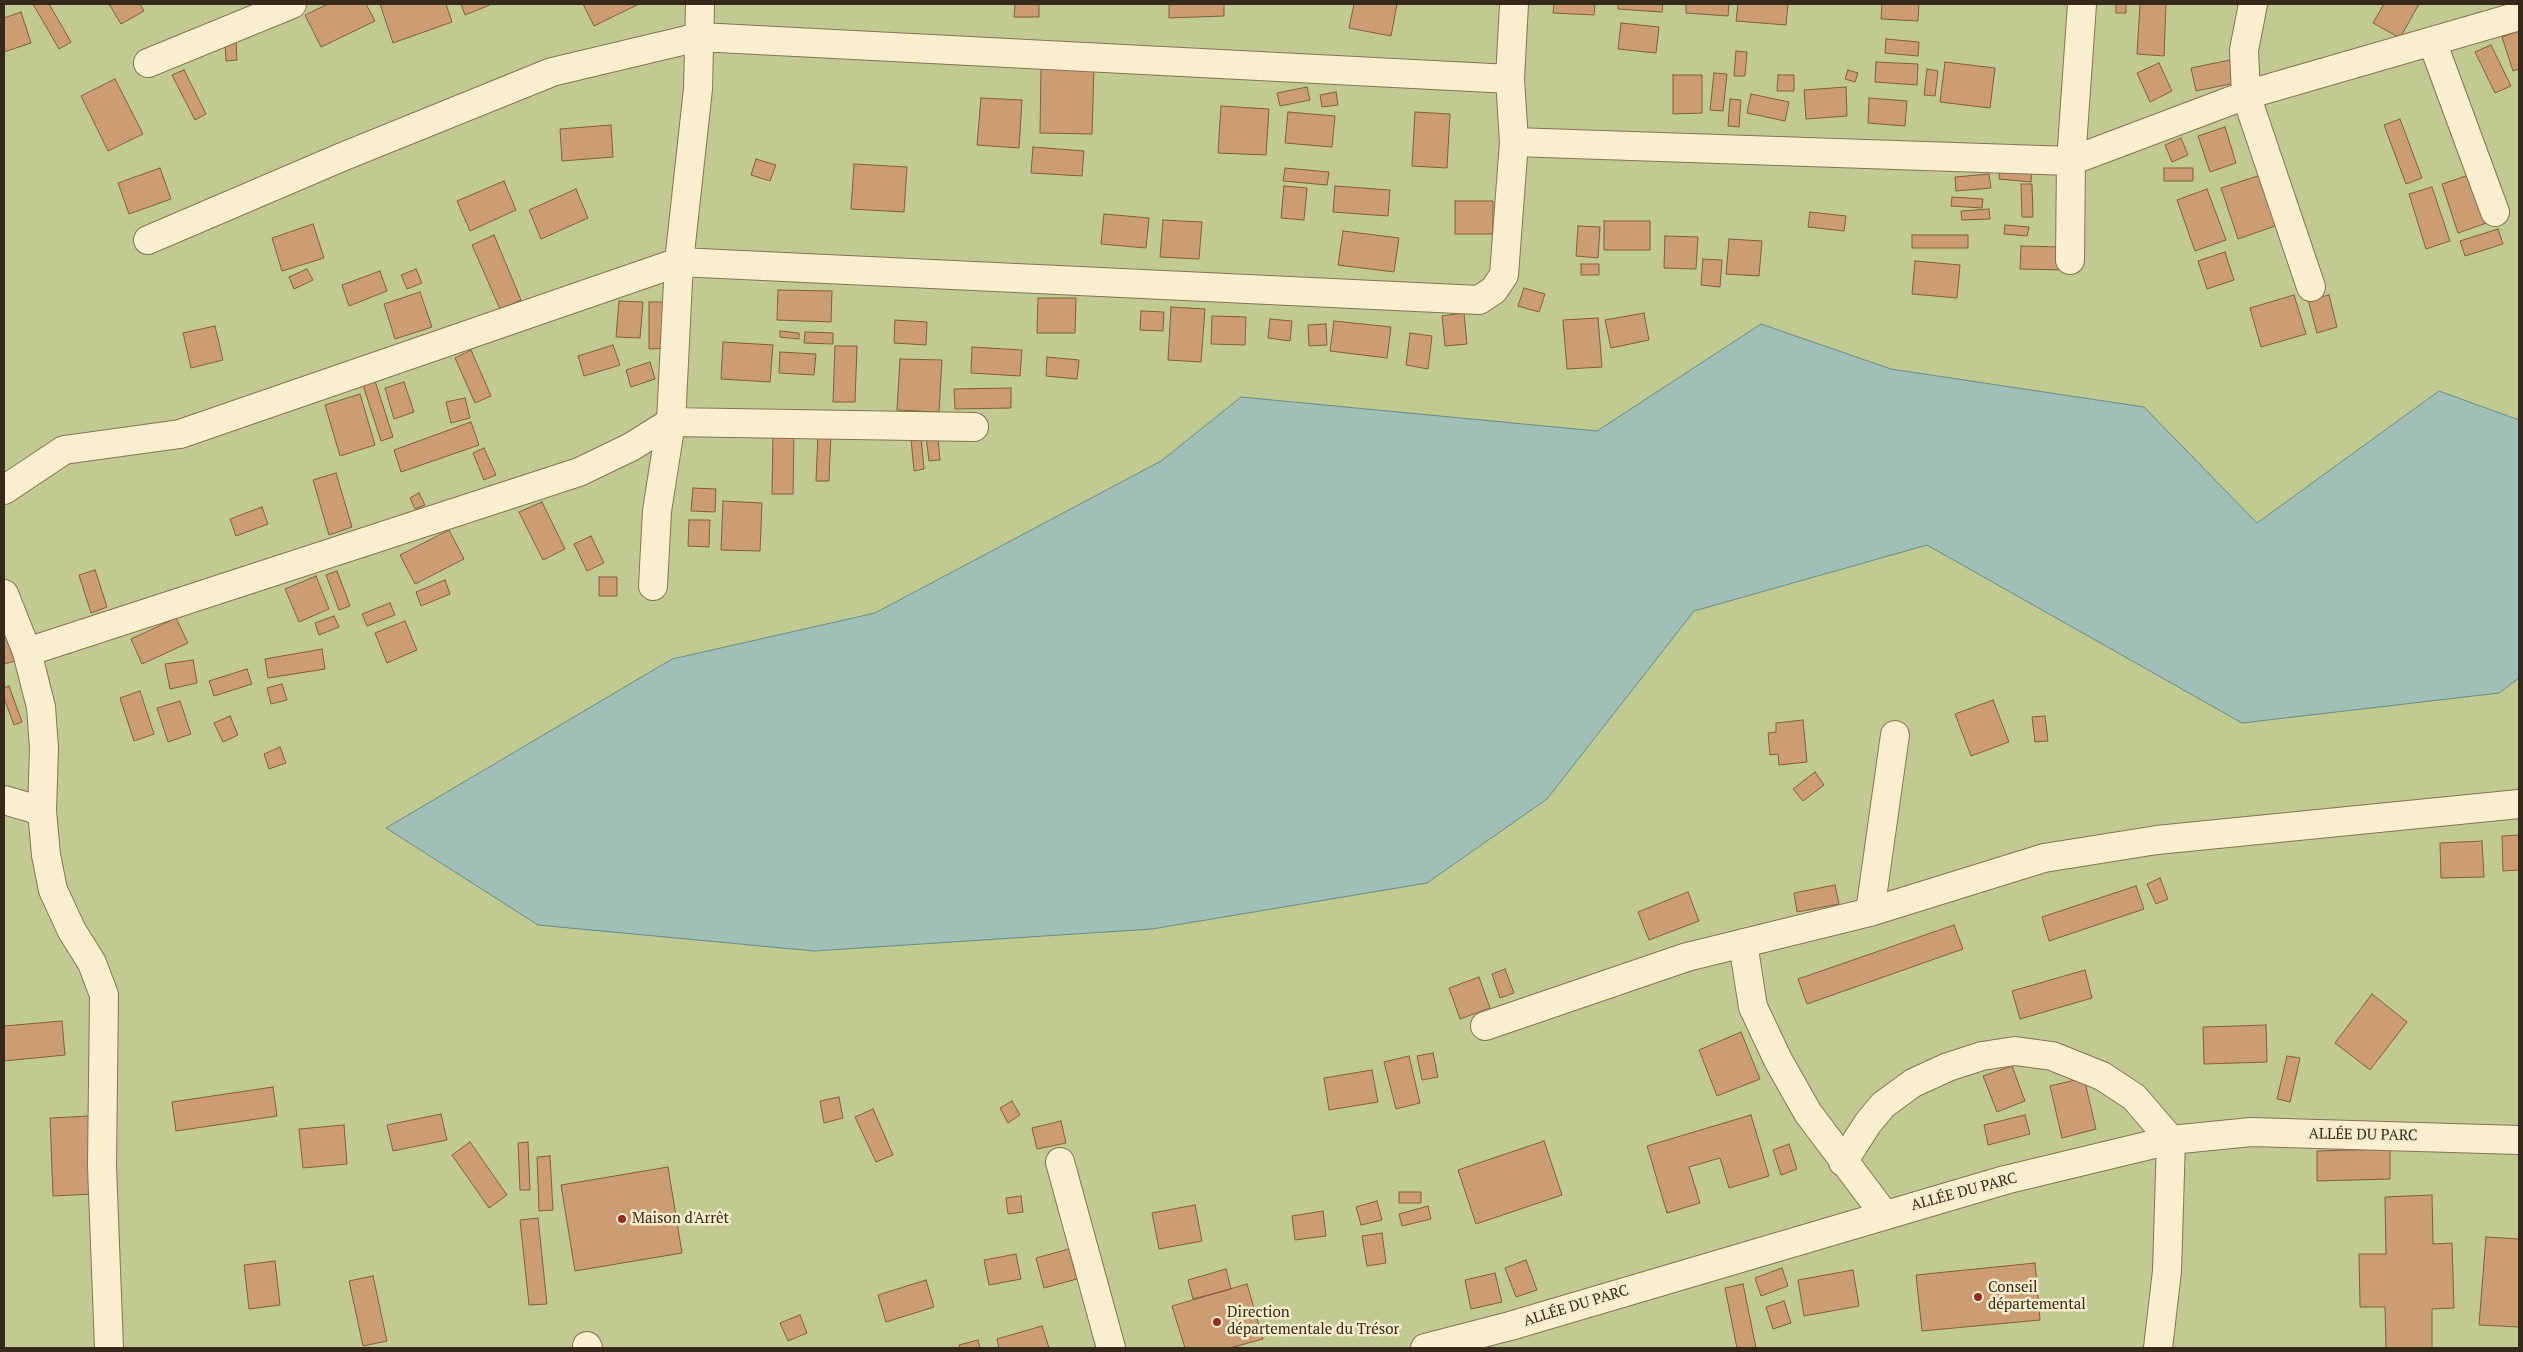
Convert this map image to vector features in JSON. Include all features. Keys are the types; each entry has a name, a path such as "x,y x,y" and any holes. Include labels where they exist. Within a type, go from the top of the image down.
{"street":[{"path":"148,64 292,4"},
{"path":"653,586 656,511 671,422 679,262 698,88 700,4"},
{"path":"4,490 64,450 180,434 679,262 1479,300 1494,290 1504,275 1514,142 1510,80 1514,4"},
{"path":"2070,260 2071,161 2082,4"},
{"path":"2253,4 2244,50 2246,95 2310,287"},
{"path":"1514,142 2071,161 2246,95 2519,16"},
{"path":"148,240 342,157 552,72 698,37 1510,80"},
{"path":"2432,41 2495,212"},
{"path":"27,652 579,472 631,447 671,422 974,427"},
{"path":"4,594 27,652 41,707 44,748 42,811 46,855 53,890 72,931 92,963 104,996 102,1166 109,1348"},
{"path":"1870,912 1895,735"},
{"path":"4,800 42,811"},
{"path":"1485,1026 1687,957 1870,912 2044,858 2157,840 2519,804"},
{"path":"1743,943 1753,1007 1778,1060 1808,1112 1884,1214"},
{"path":"1844,1162 1868,1122 1883,1106 1913,1083 1948,1067 1982,1056 2015,1050 2052,1056 2102,1076 2134,1097 2171,1140 2167,1271 2158,1348"},
{"name":"ALLÉE DU PARC","path":"1425,1348 1510,1326 1884,1214 2005,1180 2171,1140 2251,1132 2519,1140"},
{"path":"1060,1162 1111,1348"}],"green space":[{"path":"4,4 2519,4 2519,1348 4,1348"}],"water":[{"path":"1761,324 1891,369 2144,407 2257,523 2439,391 2519,420 2519,678 2499,693 2242,723 1927,545 1694,611 1547,799 1427,883 1152,929 814,951 538,925 386,828 672,659 875,613 1161,461 1241,397 1597,431"}],"building":[{"path":"33,4 49,4 71,42 59,49"},
{"path":"109,4 140,4 144,11 121,24"},
{"path":"328,4 366,4 375,21 321,47 305,15"},
{"path":"380,4 446,4 452,22 393,43"},
{"path":"461,4 492,4 465,15"},
{"path":"583,4 639,4 594,26"},
{"path":"1015,4 1039,4 1039,17 1014,17"},
{"path":"1169,4 1224,4 1224,16 1169,18"},
{"path":"1354,4 1397,4 1391,36 1349,28"},
{"path":"1554,4 1595,4 1594,15 1553,13"},
{"path":"1618,4 1663,4 1662,12 1618,9"},
{"path":"1686,4 1729,4 1728,16 1686,13"},
{"path":"1738,4 1788,4 1786,25 1736,21"},
{"path":"1882,4 1919,4 1918,21 1881,19"},
{"path":"2116,4 2126,4 2126,13 2116,13"},
{"path":"2140,4 2166,4 2164,56 2137,54"},
{"path":"2384,4 2419,4 2400,38 2373,23"},
{"path":"21,12 31,43 4,52 4,18"},
{"path":"1621,23 1659,27 1656,53 1618,49"},
{"path":"2519,31 2519,69 2513,71 2502,37"},
{"path":"1886,39 1919,42 1918,56 1885,53"},
{"path":"236,41 237,60 226,61 225,42"},
{"path":"2491,45 2511,86 2495,93 2475,52"},
{"path":"1736,51 1747,52 1745,76 1734,76"},
{"path":"2230,60 2235,83 2196,91 2191,68"},
{"path":"1876,62 1918,64 1917,85 1875,82"},
{"path":"1945,62 1995,68 1990,108 1940,102"},
{"path":"2159,63 2172,91 2150,102 2137,73"},
{"path":"1041,68 1094,69 1092,134 1040,133"},
{"path":"1927,69 1938,71 1935,96 1924,95"},
{"path":"184,70 206,114 195,120 172,75"},
{"path":"1848,70 1858,73 1855,82 1845,79"},
{"path":"1714,73 1727,74 1723,111 1710,110"},
{"path":"1673,75 1702,75 1702,113 1673,114"},
{"path":"1778,75 1794,75 1794,91 1777,91"},
{"path":"115,79 143,134 108,151 81,96"},
{"path":"1307,87 1310,100 1280,106 1277,93"},
{"path":"1846,87 1847,116 1806,119 1804,90"},
{"path":"1336,92 1338,105 1322,107 1320,95"},
{"path":"1751,94 1789,102 1785,121 1747,113"},
{"path":"981,98 1022,100 1019,148 977,145"},
{"path":"1869,98 1907,101 1905,126 1868,123"},
{"path":"1730,99 1741,100 1739,127 1728,126"},
{"path":"1221,106 1269,109 1266,155 1218,153"},
{"path":"1288,112 1335,116 1332,147 1285,143"},
{"path":"1415,112 1450,114 1447,168 1412,166"},
{"path":"2400,119 2422,178 2406,184 2384,125"},
{"path":"611,125 613,157 562,161 560,129"},
{"path":"2225,127 2236,163 2210,172 2198,136"},
{"path":"2181,138 2188,155 2172,162 2165,145"},
{"path":"1033,147 1084,151 1082,176 1031,173"},
{"path":"756,159 776,165 770,181 751,175"},
{"path":"854,164 907,167 904,212 851,209"},
{"path":"2000,164 2032,166 2031,182 1999,179"},
{"path":"160,168 171,199 129,214 118,183"},
{"path":"1285,168 1329,172 1327,185 1283,181"},
{"path":"2164,168 2193,168 2193,181 2164,181"},
{"path":"2475,173 2492,221 2458,233 2442,184"},
{"path":"1989,174 1991,188 1956,191 1955,177"},
{"path":"2261,175 2278,225 2238,239 2221,188"},
{"path":"504,181 516,210 470,231 457,201"},
{"path":"2021,184 2032,184 2033,217 2022,217"},
{"path":"1284,186 1307,188 1304,220 1281,218"},
{"path":"1335,186 1390,190 1388,216 1333,212"},
{"path":"2432,187 2450,241 2426,249 2409,194"},
{"path":"576,189 588,218 541,239 529,210"},
{"path":"2207,189 2226,240 2195,251 2177,200"},
{"path":"1952,197 1983,199 1982,208 1951,206"},
{"path":"1455,201 1493,201 1493,234 1455,234"},
{"path":"1989,209 1990,219 1962,220 1961,211"},
{"path":"1810,212 1846,216 1844,231 1808,227"},
{"path":"1104,214 1149,218 1146,248 1101,244"},
{"path":"1163,220 1202,222 1199,259 1160,257"},
{"path":"1604,221 1650,221 1650,250 1604,250"},
{"path":"313,224 324,258 282,271 272,238"},
{"path":"2005,225 2029,227 2027,236 2004,234"},
{"path":"1578,226 1600,227 1598,258 1576,256"},
{"path":"2498,229 2503,244 2465,256 2460,241"},
{"path":"1343,231 1399,238 1394,272 1338,265"},
{"path":"494,235 521,300 500,309 472,245"},
{"path":"1912,235 1968,235 1968,248 1912,248"},
{"path":"1665,236 1698,237 1696,269 1664,268"},
{"path":"1729,239 1762,241 1759,276 1726,274"},
{"path":"2021,246 2061,247 2061,270 2020,269"},
{"path":"2225,252 2234,280 2207,289 2198,261"},
{"path":"1703,259 1722,260 1720,287 1701,285"},
{"path":"1915,261 1960,265 1957,298 1912,294"},
{"path":"1581,264 1599,264 1599,275 1581,275"},
{"path":"307,269 313,280 294,289 289,277"},
{"path":"416,269 422,283 407,289 401,275"},
{"path":"380,271 387,291 349,306 342,285"},
{"path":"1524,288 1545,294 1539,312 1518,306"},
{"path":"778,290 832,291 831,322 777,320"},
{"path":"420,292 432,327 395,339 384,304"},
{"path":"2294,295 2306,334 2261,347 2250,308"},
{"path":"2329,295 2337,327 2317,333 2308,300"},
{"path":"1038,298 1076,298 1075,333 1037,333"},
{"path":"619,301 643,302 640,338 616,337"},
{"path":"649,302 670,302 670,348 649,349"},
{"path":"1171,307 1205,309 1201,362 1168,360"},
{"path":"1141,311 1164,312 1163,331 1140,330"},
{"path":"1464,313 1467,344 1445,346 1442,316"},
{"path":"1644,313 1649,340 1611,348 1605,320"},
{"path":"1212,316 1246,317 1245,345 1211,344"},
{"path":"1598,318 1602,367 1567,369 1563,320"},
{"path":"1270,319 1292,321 1290,341 1268,338"},
{"path":"895,320 927,322 926,345 894,343"},
{"path":"1334,321 1391,327 1387,358 1330,351"},
{"path":"1326,324 1327,345 1309,346 1308,325"},
{"path":"215,326 223,360 191,368 183,333"},
{"path":"780,331 799,333 799,339 780,337"},
{"path":"805,332 833,333 833,344 804,343"},
{"path":"1410,333 1432,336 1428,369 1406,365"},
{"path":"723,342 773,345 770,382 721,379"},
{"path":"613,345 620,365 584,376 578,356"},
{"path":"835,346 857,346 855,402 833,402"},
{"path":"972,347 1022,350 1020,376 971,373"},
{"path":"471,350 491,396 475,403 455,358"},
{"path":"780,352 816,354 814,375 779,373"},
{"path":"1047,357 1079,360 1077,379 1046,376"},
{"path":"900,359 942,360 939,412 897,410"},
{"path":"650,362 655,379 631,387 626,370"},
{"path":"375,381 393,437 381,441 363,385"},
{"path":"404,382 414,412 394,419 385,388"},
{"path":"1011,388 1011,408 955,409 954,389"},
{"path":"360,394 375,445 340,456 325,405"},
{"path":"465,398 470,418 451,423 446,402"},
{"path":"471,422 479,445 401,472 394,450"},
{"path":"920,427 924,469 914,471 910,428"},
{"path":"937,428 940,460 929,461 925,429"},
{"path":"818,432 831,433 829,481 816,481"},
{"path":"773,433 794,434 793,494 772,494"},
{"path":"484,448 496,475 484,480 473,453"},
{"path":"336,473 352,527 329,535 313,480"},
{"path":"693,488 716,489 715,512 691,511"},
{"path":"419,493 425,505 415,509 410,498"},
{"path":"723,501 762,503 760,551 721,550"},
{"path":"542,502 565,549 543,560 519,512"},
{"path":"262,507 268,524 236,536 230,519"},
{"path":"689,520 710,520 709,547 688,546"},
{"path":"449,530 464,559 415,584 400,555"},
{"path":"591,536 604,563 587,571 574,544"},
{"path":"95,570 107,607 91,613 79,575"},
{"path":"337,571 350,606 339,610 326,575"},
{"path":"316,576 329,609 299,622 285,589"},
{"path":"599,577 617,577 617,596 599,596"},
{"path":"445,580 450,594 421,606 416,592"},
{"path":"390,603 395,615 367,626 362,614"},
{"path":"334,616 339,627 319,635 315,623"},
{"path":"176,618 188,643 142,664 131,639"},
{"path":"405,621 417,650 387,663 375,633"},
{"path":"4,633 15,661 4,664"},
{"path":"322,649 325,669 268,678 265,659"},
{"path":"193,660 197,683 170,689 165,664"},
{"path":"247,669 252,684 214,696 209,681"},
{"path":"282,684 287,700 271,704 267,688"},
{"path":"9,686 22,722 14,725 4,698 4,688"},
{"path":"140,691 154,734 134,741 120,698"},
{"path":"1993,700 2009,742 1971,756 1955,714"},
{"path":"180,701 191,734 168,742 157,708"},
{"path":"230,716 238,735 223,742 214,723"},
{"path":"2045,716 2048,741 2035,742 2032,717"},
{"path":"1803,720 1807,762 1779,765 1778,754 1770,755 1768,733 1776,732 1776,723"},
{"path":"280,747 286,763 269,769 264,754"},
{"path":"1815,772 1824,785 1803,801 1793,789"},
{"path":"2519,835 2519,870 2503,871 2502,836"},
{"path":"2482,841 2484,877 2441,878 2440,843"},
{"path":"2160,878 2168,899 2156,904 2147,884"},
{"path":"1835,885 1839,904 1797,912 1794,893"},
{"path":"2136,886 2144,909 2049,941 2042,917"},
{"path":"1688,892 1699,921 1649,940 1638,912"},
{"path":"1954,925 1963,949 1807,1004 1798,979"},
{"path":"1505,969 1514,993 1500,998 1492,974"},
{"path":"2085,970 2092,998 2020,1019 2012,991"},
{"path":"1479,977 1490,1008 1460,1019 1449,988"},
{"path":"2372,994 2407,1022 2370,1070 2335,1043"},
{"path":"62,1021 65,1055 4,1061 4,1026"},
{"path":"2266,1025 2267,1062 2204,1064 2203,1027"},
{"path":"1741,1032 1760,1079 1717,1096 1699,1050"},
{"path":"1433,1053 1438,1077 1422,1080 1417,1056"},
{"path":"1409,1056 1420,1103 1396,1109 1384,1062"},
{"path":"2287,1056 2300,1058 2290,1102 2277,1099"},
{"path":"2012,1066 2025,1101 1997,1112 1983,1076"},
{"path":"1372,1070 1378,1102 1329,1110 1324,1078"},
{"path":"2084,1078 2096,1129 2062,1138 2050,1086"},
{"path":"273,1087 277,1116 176,1131 172,1102"},
{"path":"839,1097 843,1118 824,1123 820,1101"},
{"path":"1012,1101 1020,1115 1008,1123 1000,1108"},
{"path":"873,1109 893,1155 876,1162 855,1117"},
{"path":"441,1114 447,1140 393,1151 387,1125"},
{"path":"1751,1115 1769,1176 1729,1188 1720,1158 1689,1167 1700,1203 1667,1213 1647,1146"},
{"path":"2025,1115 2030,1134 1988,1145 1984,1125"},
{"path":"90,1116 93,1194 53,1196 50,1118"},
{"path":"1061,1121 1066,1143 1037,1149 1032,1128"},
{"path":"344,1125 347,1164 303,1168 299,1129"},
{"path":"1544,1141 1562,1195 1476,1224 1458,1170"},
{"path":"470,1142 507,1195 489,1208 452,1155"},
{"path":"528,1142 530,1190 520,1190 518,1143"},
{"path":"1789,1144 1797,1169 1781,1175 1773,1150"},
{"path":"2390,1149 2390,1179 2317,1181 2317,1151"},
{"path":"550,1156 553,1210 539,1211 537,1157"},
{"name":"Maison d'Arrêt","path":"668,1167 682,1253 575,1271 561,1185"},
{"path":"1399,1192 1421,1192 1421,1203 1399,1203"},
{"path":"2432,1195 2433,1244 2452,1243 2454,1308 2432,1309 2432,1348 2386,1348 2385,1307 2360,1307 2359,1254 2386,1254 2385,1197"},
{"path":"1021,1196 1023,1212 1008,1214 1006,1198"},
{"path":"1377,1201 1382,1220 1361,1225 1356,1207"},
{"path":"1195,1205 1202,1241 1159,1249 1152,1213"},
{"path":"1428,1206 1431,1219 1402,1226 1399,1214"},
{"path":"1323,1211 1326,1236 1295,1240 1292,1216"},
{"path":"538,1218 547,1304 529,1305 520,1220"},
{"path":"1382,1233 1386,1263 1367,1266 1362,1236"},
{"path":"2486,1237 2519,1239 2519,1327 2479,1325"},
{"path":"1069,1249 1077,1279 1044,1288 1036,1258"},
{"path":"1016,1254 1021,1279 989,1285 984,1260"},
{"path":"1526,1260 1537,1290 1516,1297 1505,1268"},
{"path":"275,1261 280,1305 249,1309 244,1265"},
{"name":"Conseil départemental","path":"2035,1263 2040,1320 1922,1331 1916,1275"},
{"path":"1782,1268 1788,1286 1761,1296 1755,1278"},
{"path":"1226,1269 1231,1289 1193,1299 1188,1280"},
{"path":"1853,1270 1859,1306 1804,1316 1798,1280"},
{"path":"1495,1273 1502,1302 1471,1309 1465,1280"},
{"path":"373,1276 387,1341 363,1346 349,1281"},
{"path":"926,1280 934,1307 886,1322 878,1295"},
{"name":"Direction départementale du Trésor","path":"1247,1284 1263,1339 1230,1348 1185,1348 1172,1306"},
{"path":"1743,1284 1756,1348 1737,1348 1725,1288"},
{"path":"1784,1301 1791,1323 1773,1329 1766,1307"},
{"path":"800,1315 807,1333 788,1341 780,1323"},
{"path":"1042,1326 1049,1348 999,1348 997,1339"},
{"path":"978,1340 980,1348 960,1348 959,1345"}],"place":[{"name":"Maison d'Arrêt","path":"622,1219"},
{"name":"Conseil départemental","path":"1978,1297"},
{"name":"Direction départementale du Trésor","path":"1217,1322"}]}
